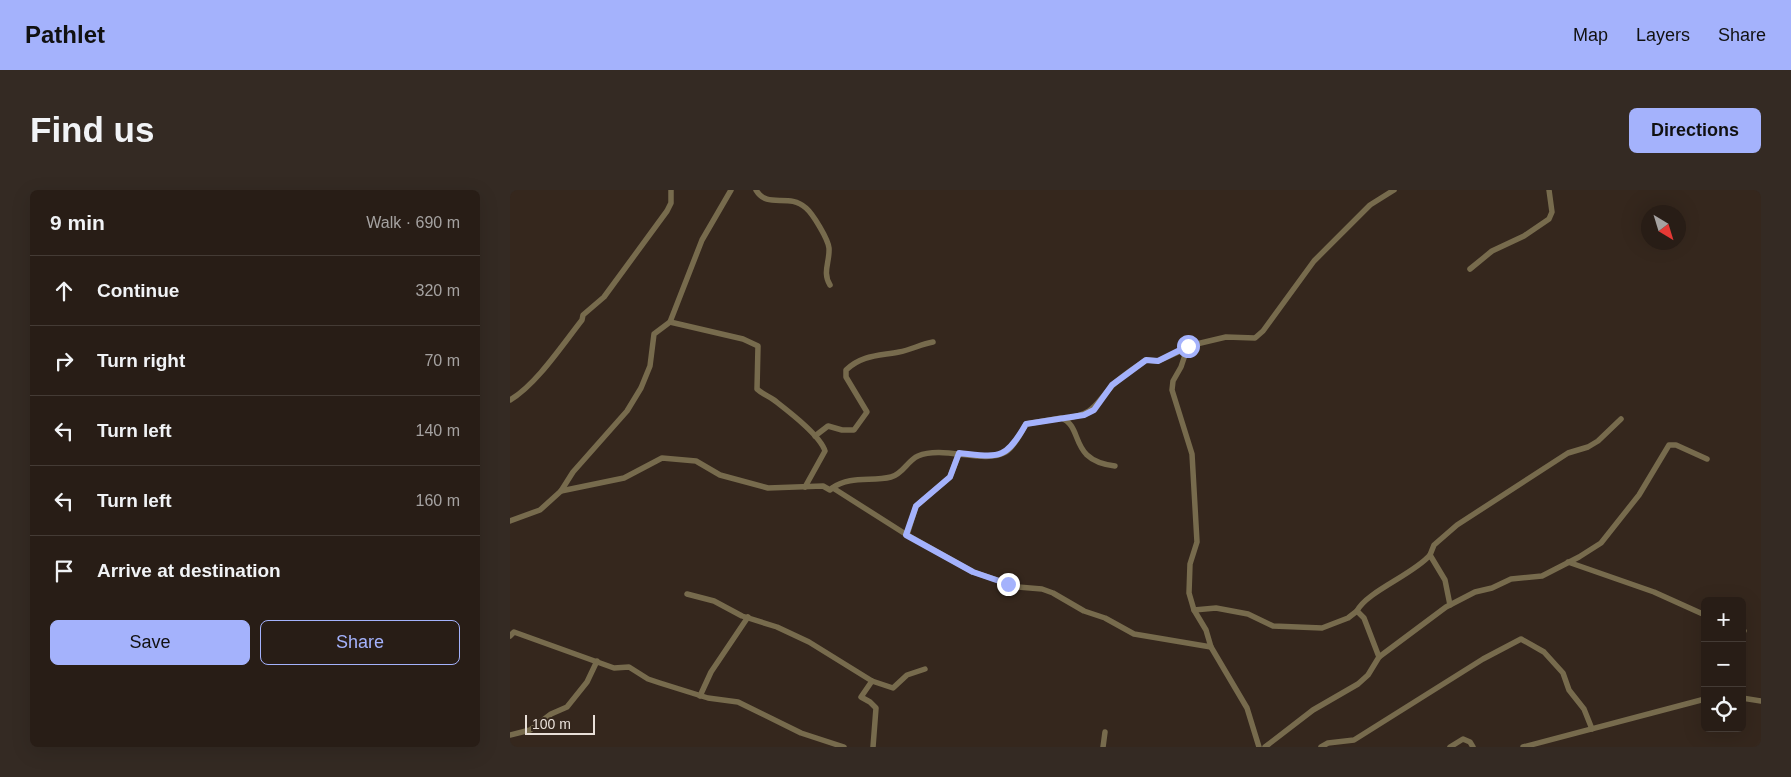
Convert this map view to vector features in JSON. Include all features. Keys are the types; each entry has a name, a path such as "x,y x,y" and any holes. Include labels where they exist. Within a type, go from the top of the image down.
{"street":[{"path":"510,400 531,382 582,320 583,315 608,292 667,211 671,203 671,190"},
{"path":"510,521 540,510 561,491 573,472 627,411 641,388 650,366 654,334 670,322 702,240 731,190"},
{"path":"756,190 767,201 787,199 795,201 813,216 829,247 826,274 830,286"},
{"path":"1065,420 1094,410 1112,385 1146,360 1158,361 1190,346 1226,338 1255,338 1263,331 1314,261 1370,205 1394,190"},
{"path":"1470,269 1492,251 1524,236 1549,220 1552,212 1549,190"},
{"path":"670,322 755,343 759,351 757,389 773,399 815,436 825,451 805,487"},
{"path":"815,436 828,426 842,430 854,430 867,412 846,377 846,370 851,366 866,357 901,352 921,344 933,342"},
{"path":"1186,349 1181,367 1172,384 1172,390 1192,454 1196,542 1190,564 1188,585 1194,610 1206,630 1211,647 1247,708 1259,747"},
{"path":"830,490 847,480 891,477 899,474 909,462 918,456 959,453 989,456 1005,453 1010,449 1026,424 1062,418 1073,430 1083,451 1092,461 1115,466"},
{"path":"1194,610 1216,608 1248,614 1272,626 1322,628 1348,618 1357,612 1362,602 1378,593 1430,555 1434,545 1457,525 1571,451 1588,447 1598,442 1621,418"},
{"path":"1265,747 1313,710 1358,684 1368,675 1379,657 1424,622 1450,605 1475,592 1492,588 1511,579 1542,576 1601,543 1639,495 1669,445 1676,445 1707,459"},
{"path":"906,535 916,506 950,477 959,453"},
{"path":"561,491 624,478 662,458 696,461 720,475 761,487 777,489 823,486 830,490 833,488 906,535 973,572 1018,587 1053,592 1084,611 1105,618 1134,634 1211,647"},
{"path":"1430,555 1445,580 1450,605"},
{"path":"1568,562 1654,592 1701,613"},
{"path":"687,594 714,601 748,617 777,627 809,642 872,681 894,688 907,674 925,669"},
{"path":"1357,612 1364,618 1379,657"},
{"path":"700,696 711,672 748,617"},
{"path":"510,636 514,632 614,668 629,667 648,679 700,696 738,702 801,733 844,747"},
{"path":"1321,747 1328,743 1354,740 1483,659 1522,639 1544,652 1563,673 1569,690 1584,709 1592,729"},
{"path":"510,735 530,730 551,714 566,708 587,682 597,661"},
{"path":"872,681 861,697 876,708 873,747"},
{"path":"1746,699 1761,701"},
{"path":"1522,747 1701,700"},
{"path":"1103,747 1105,732"},
{"path":"1450,747 1464,739 1470,742 1473,747"}],"route":[{"path":"1008,584 973,572 906,535 916,506 950,477 955,468 959,453 989,456 1005,453 1010,449 1026,424 1033,425 1084,415 1094,410 1112,385 1146,360 1158,361 1186,349 1188,346"}]}
